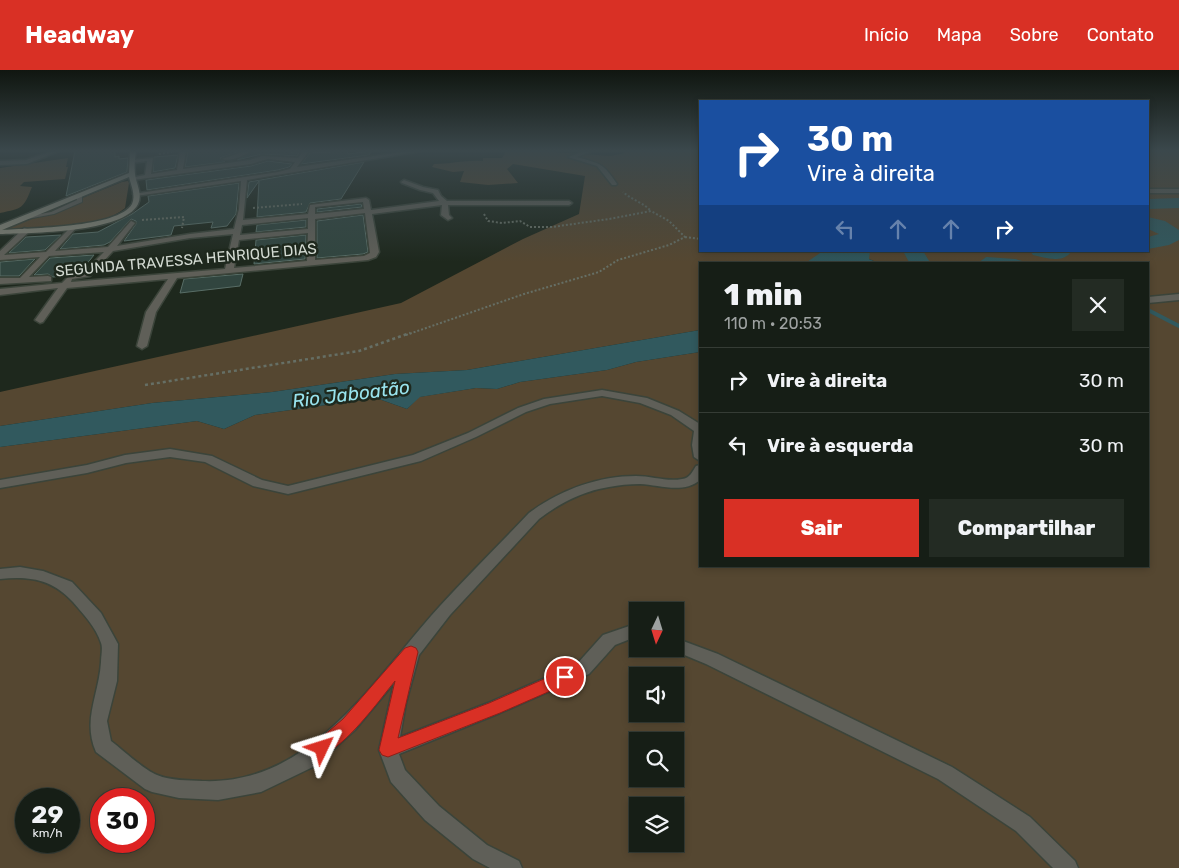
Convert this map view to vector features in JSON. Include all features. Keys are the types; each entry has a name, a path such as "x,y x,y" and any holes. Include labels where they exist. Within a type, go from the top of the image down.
{"main road":[{"path":"0,230 100,188"},
{"path":"0,230 73,227 123,216 135,205 135,188"}],"street":[{"path":"136,194 184,188"},
{"path":"229,271 242,209 243,188"},
{"path":"420,188 436,191 438,198 445,203"},
{"path":"1149,191 1179,191"},
{"path":"311,263 310,205 364,200 366,201 368,211"},
{"path":"445,203 445,215 448,218"},
{"path":"0,257 109,250 237,231 311,216 445,203 569,203"},
{"name":"SEGUNDA TRAVESSA HENRIQUE DIAS","path":"0,292 67,281 174,276 365,258 374,254 368,211"},
{"path":"0,282 22,280 67,281 87,274 131,223"},
{"path":"22,280 73,227"},
{"path":"0,257 27,230"},
{"path":"237,231 310,231"},
{"path":"142,346 151,312 174,276"},
{"path":"40,320 67,281"},
{"path":"1149,300 1179,297"},
{"path":"0,484 87,469 125,459 170,453 208,459 258,484 288,490 417,458 472,435 522,410 548,401 602,393 643,400 675,413 699,428"},
{"path":"699,437 699,451"},
{"path":"0,574 20,572 42,576 67,586 95,617 110,644 108,681 98,720 103,746 152,783 179,789 218,791 260,782 308,760 349,724 446,611 534,516 550,503 572,493 609,483 636,480 683,483 694,479 699,471"},
{"path":"388,750 494,708 583,669 609,640 629,632"},
{"path":"684,648 945,773 1023,824 1068,868"},
{"path":"411,652 397,702 388,750 398,776 432,813 480,852 512,868"}],"path":[{"path":"624,192 632,200 647,206 651,211 669,222 685,237"},
{"path":"242,209 310,205"},
{"path":"480,213 485,214 486,219 493,223 520,221 528,227 535,228 651,211"},
{"path":"131,223 146,219 184,217 180,238"},
{"path":"145,385 359,351 524,294 598,272 606,269 616,260 658,249 685,237 699,239"}],"shaded area":[{"path":"0,188 31,188 24,204 13,210 0,213"},
{"path":"106,188 128,188 125,208 114,215 100,220 49,228 2,230"},
{"path":"583,188 699,188 699,252 822,252 808,262 699,262 699,330 467,370 395,374 272,392 152,403 0,426 0,392 401,303 523,239 579,214"},
{"path":"1149,188 1179,188 1179,868 0,868 0,447 197,421 224,429 255,415 376,398 407,409 419,397 476,388 497,389 520,382 607,370 636,362 699,352 699,567 1149,567 1149,262 876,262 869,259 868,253 1149,252"}],"water":[{"path":"822,252 870,252 869,259 876,262 807,262"},
{"name":"Rio Jaboatão","path":"699,330 699,352 636,362 607,370 520,382 497,389 476,388 420,397 407,409 376,398 255,415 224,429 197,421 0,447 0,426 152,403 272,392 395,374 467,370"}],"building":[{"path":"68,188 86,188 66,196"},
{"path":"202,188 238,188 236,214 227,226 211,228 213,222 174,226 171,235 124,241 136,224 136,221 131,219 110,242 104,245 60,249 73,234 98,232 132,214 149,202 148,196"},
{"path":"248,188 254,188 247,198"},
{"path":"259,188 348,188 341,199 310,203 306,212 257,217"},
{"path":"361,204 362,207 317,212 317,209"},
{"path":"363,215 368,252 317,258 317,221"},
{"path":"306,220 306,227 256,232 257,225"},
{"path":"61,235 45,250 9,253 26,237"},
{"path":"306,235 305,259 254,264 256,240"},
{"path":"94,255 81,271 70,273 66,276 34,275 50,258"},
{"path":"35,259 19,276 0,276 0,262"},
{"path":"243,274 240,286 180,293 184,279"}],"waterway":[{"path":"1149,204 1179,203"},
{"path":"1149,223 1158,225 1173,235 1162,241 1149,243"},
{"path":"914,252 920,262"},
{"path":"1044,252 1053,254 1059,252"},
{"path":"983,262 987,259 1018,262"},
{"path":"1149,311 1179,326"}],"route":[{"path":"322,748 349,724 411,652 397,702 388,750 494,708 565,677"}]}
